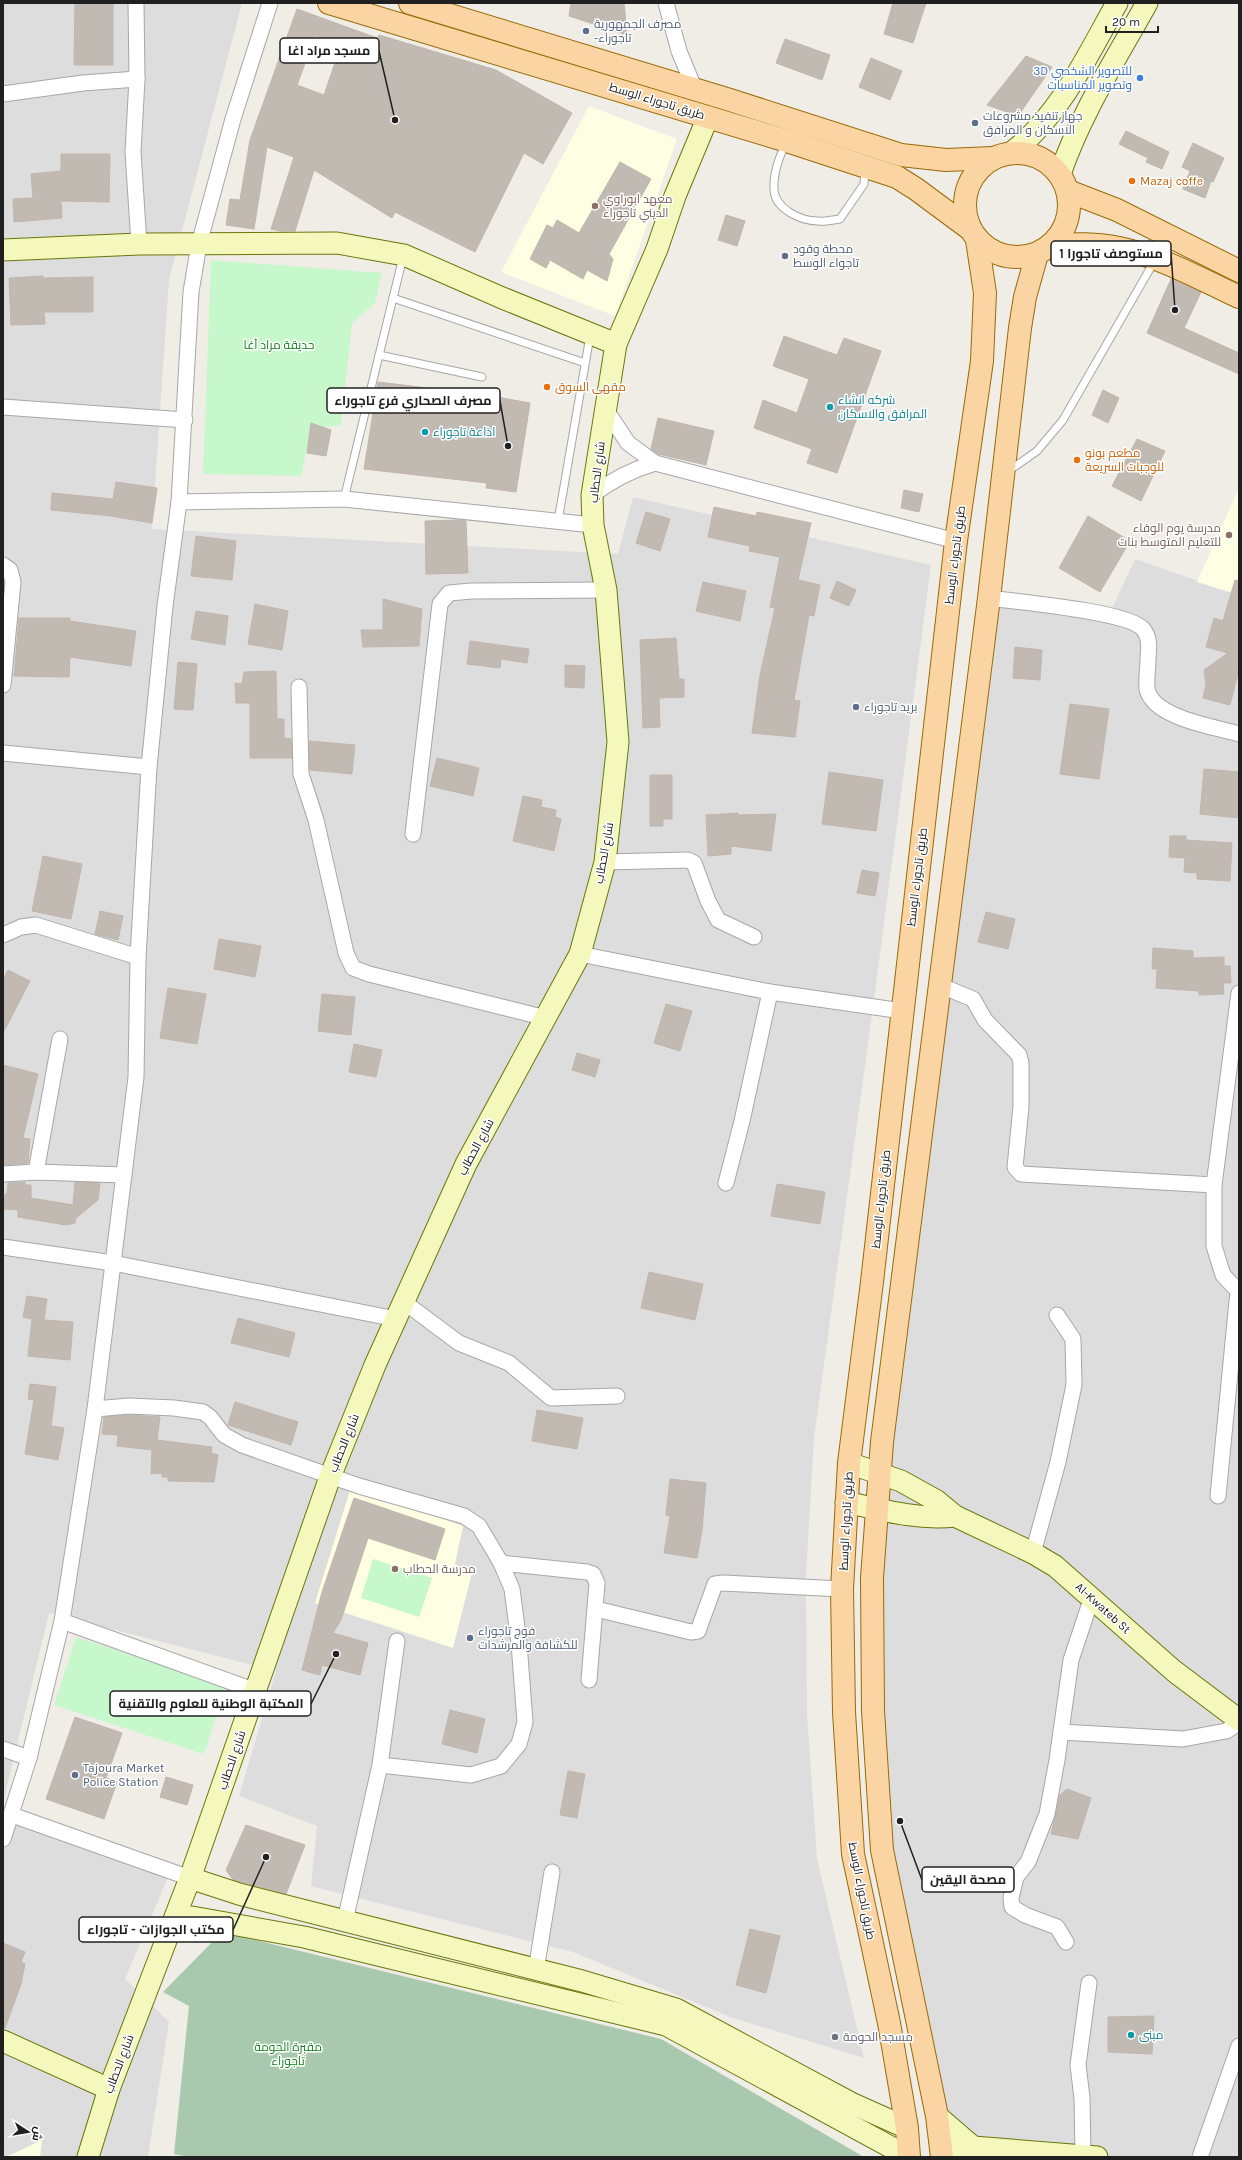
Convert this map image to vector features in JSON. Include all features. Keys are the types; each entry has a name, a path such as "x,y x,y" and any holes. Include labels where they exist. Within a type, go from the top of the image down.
{"main road":[{"name":"طريق تاجوراء الوسط","path":"329,3 787,141 897,177 910,185 974,234 985,293 982,361 956,540 872,1282 849,1463 842,1589 844,1712 854,1854 889,2023 907,2128 909,2157"},
{"name":"طريق تاجوراء الوسط","path":"410,3 901,155 946,160 1002,156"},
{"path":"1239,272 1188,244 1116,210 1064,182 1046,161 1029,154 1002,156 980,168 970,182 965,197 965,208 974,234 990,250 1005,256 1021,258 1044,250 1091,244 1119,248 1156,258 1239,297"},
{"path":"941,2152 937,2116 882,1850 873,1711 872,1578 876,1509 900,1294 989,598 1021,320 1025,297 1044,250 1061,234 1067,220 1070,206 1064,182"}],"street":[{"path":"136,3 137,79 133,152 139,244"},
{"path":"3,1838 12,1815 29,1758 62,1621 95,1409 124,1175 136,1077 138,957 149,767 165,606 179,502 185,420 189,327 199,244 233,119 270,3"},
{"path":"666,3 679,51 695,90"},
{"path":"1064,182 1068,149 1092,100 1147,3"},
{"path":"1002,156 1026,141 1046,120 1062,98 1112,4"},
{"path":"3,94 83,83 137,79"},
{"name":"شارع الحطاب","path":"88,2157 109,2090 190,1878 330,1477 400,1311 466,1164 580,954 605,862 618,742 606,590 593,525 592,495 616,344 657,249 675,196 708,117"},
{"path":"3,250 139,244 337,244 404,255 616,344"},
{"path":"3,407 185,420"},
{"path":"606,410 628,443 655,463 956,540"},
{"path":"592,495 620,476 634,469 655,463"},
{"path":"179,502 344,499 593,525"},
{"path":"3,566 10,570 13,582 3,685"},
{"path":"413,834 440,604 449,594 472,591 606,590"},
{"path":"989,598 1109,616 1135,623 1143,629 1149,643 1147,688 1155,702 1174,715 1239,734"},
{"path":"299,687 302,774 316,820 346,953 353,968 369,974 546,1018"},
{"path":"3,753 149,767"},
{"path":"605,862 688,860 694,863 708,901 718,920 754,937"},
{"path":"3,935 21,927 36,925 138,957"},
{"path":"580,954 770,992 902,1011"},
{"path":"939,985 973,999 984,1020 1019,1054 1021,1063 1021,1107 1015,1167 1017,1172 1021,1174 1214,1185"},
{"path":"726,1183 742,1121 770,992"},
{"path":"1218,1496 1238,1292 1223,1275 1214,1246 1214,1185 1239,993"},
{"path":"36,1172 60,1039"},
{"path":"3,1174 36,1172 124,1175"},
{"path":"3,1247 112,1263 400,1311 458,1343 509,1363 551,1398 617,1396"},
{"path":"1034,1553 1058,1462 1074,1385 1073,1339 1057,1315"},
{"path":"95,1409 129,1406 174,1408 204,1412 210,1417 224,1435 242,1445 330,1477 464,1516 479,1526 502,1563 512,1589 519,1643 525,1722 519,1744 501,1766 471,1775 380,1764"},
{"name":"Al-Kwateb St","path":"849,1463 880,1472 920,1490 954,1516 1034,1553 1055,1566 1092,1597 1174,1671 1239,1722"},
{"path":"846,1502 916,1516 935,1518 954,1516"},
{"path":"502,1563 594,1574 597,1583 596,1609 589,1680"},
{"path":"596,1609 691,1632 698,1631 715,1584 723,1583 842,1589"},
{"path":"1066,1942 1057,1927 1025,1915 1012,1907 1011,1898 1016,1877 1028,1862 1047,1814 1061,1732 1071,1660 1092,1597"},
{"path":"62,1621 256,1691"},
{"path":"345,1921 380,1764 397,1641"},
{"path":"1061,1732 1183,1739 1226,1731 1239,1722"},
{"path":"3,1749 29,1758"},
{"path":"12,1815 190,1878 240,1894 582,1981 676,2009 851,2103 907,2128"},
{"path":"536,1970 552,1872"},
{"path":"175,1918 192,1918 304,1937 666,2025 909,2157"},
{"path":"941,2152 973,2147 1090,2156 1078,2065 1090,1983"},
{"path":"3,2041 109,2090"},
{"path":"1200,2157 1239,2046"},
{"path":"937,2116 973,2147"}],"lane":[{"path":"787,141 777,163 774,191 782,208 799,216 817,221 840,219 864,184 865,166"},
{"path":"344,499 404,255"},
{"path":"1002,475 1037,451 1063,420 1156,258"},
{"path":"393,298 586,363"},
{"path":"558,521 590,334"},
{"path":"379,356 482,377"}],"shaded area":[{"path":"3,3 242,3 169,280 152,529 618,554 633,497 931,565 873,1007 814,1438 806,1576 807,1714 817,1859 864,2058 733,2018 573,1952 311,1886 317,1826 239,1796 276,1671 49,1613 3,1803"},
{"name":"معهد ابوراوي الديني تاجوراء","path":"589,106 677,139 615,316 501,272"},
{"name":"مدرسة يوم الوفاء للتعليم المتوسط بنات","path":"1239,488 1239,595 1197,582"},
{"path":"1135,559 1239,595 1239,2157 941,2157 882,1850 872,1578 989,598 1109,615"},
{"name":"مدرسة الحطاب","path":"351,1487 463,1526 455,1564 472,1573 453,1648 315,1603"},
{"path":"3,1819 168,1877 125,1979 169,2022 148,2157 3,2157"},
{"path":"42,2140 40,2157 6,2157"}],"green space":[{"name":"حديقة مراد آغا","path":"211,260 382,273 375,303 352,323 341,425 311,429 301,476 203,474"},
{"path":"373,1559 432,1578 419,1617 361,1598"},
{"path":"76,1637 226,1686 204,1754 54,1705"},
{"name":"مقبرة الحومة تاجوراء","path":"222,1932 661,2039 864,2157 189,2157 174,2154 189,2006 163,1992"}],"building":[{"path":"75,3 113,3 113,65 74,65"},
{"path":"571,3 624,3 627,35 569,16"},
{"path":"893,3 926,3 913,43 884,34"},
{"path":"297,9 377,38 379,35 496,70 572,113 543,164 524,153 475,252 395,212 392,218 314,170 295,231 280,231 271,229 294,157 267,147 254,229 226,225 230,199 240,200 250,140","holes":["315,36 341,45 324,95 297,85"]},
{"path":"785,39 830,55 822,80 776,63"},
{"path":"1026,56 1052,67 1018,116 987,105"},
{"path":"871,58 902,71 890,100 859,87"},
{"path":"1126,131 1169,152 1162,169 1146,162 1148,158 1119,144"},
{"path":"1193,143 1224,158 1213,182 1211,181 1205,198 1183,189 1190,171 1182,167"},
{"path":"61,154 110,154 109,202 61,201 62,218 14,222 13,199 33,198 31,174 61,171"},
{"name":"معهد ابوراوي الديني تاجوراء","path":"620,162 651,179 609,254 613,259 607,281 587,270 583,279 550,260 546,268 530,259 547,225 553,228 557,220 579,233"},
{"path":"726,215 745,221 737,246 718,240"},
{"path":"43,276 43,278 93,277 93,312 44,312 45,324 11,325 9,278"},
{"path":"1171,279 1201,292 1184,328 1239,353 1239,374 1147,333"},
{"name":"شركه انشاء المرافق والاسكان","path":"784,336 837,355 844,338 881,351 837,473 807,463 812,449 754,428 763,400 797,413 809,379 773,366"},
{"name":"اذاعة تاجوراء","path":"378,382 486,395 530,403 516,492 486,488 487,483 364,469"},
{"path":"1103,390 1119,398 1108,423 1092,415"},
{"path":"658,418 714,431 706,465 658,454 651,449"},
{"path":"311,423 331,430 326,456 307,453"},
{"path":"1137,439 1165,451 1141,501 1112,486"},
{"path":"116,482 157,488 152,523 111,516 51,510 52,493 113,499"},
{"path":"904,490 923,494 919,512 901,508"},
{"path":"714,507 756,516 757,512 811,523 798,580 820,585 814,616 809,615 794,700 800,701 795,737 752,733 760,675 775,608 770,607 780,557 749,551 750,546 708,537"},
{"path":"646,512 670,519 660,551 636,543"},
{"path":"1088,516 1130,541 1100,592 1059,568"},
{"path":"425,521 466,521 468,573 426,574"},
{"path":"196,536 236,541 232,580 191,576"},
{"path":"1235,580 1239,581 1239,669 1230,705 1203,698 1206,684 1204,670 1228,653 1206,647 1214,618 1223,621"},
{"path":"837,581 856,590 849,606 830,598"},
{"path":"703,582 746,591 740,621 696,611"},
{"path":"383,599 422,609 419,646 363,647 361,630 383,630"},
{"path":"255,604 288,611 282,650 248,644"},
{"path":"196,611 228,616 225,645 191,639"},
{"path":"19,618 70,618 70,621 136,631 131,666 70,657 69,677 14,676"},
{"path":"676,638 679,679 684,679 684,697 659,698 660,727 643,728 640,640"},
{"path":"470,641 529,649 527,663 501,659 500,668 467,664"},
{"path":"1015,647 1042,650 1040,680 1013,678"},
{"path":"178,662 197,664 193,710 174,709"},
{"path":"565,665 585,666 584,688 565,687"},
{"path":"276,671 277,719 284,719 284,738 291,739 292,758 250,758 250,703 236,703 235,683 242,684 244,672"},
{"path":"1070,704 1109,709 1099,779 1060,774"},
{"path":"309,741 355,745 352,774 310,770"},
{"path":"437,758 479,768 473,796 430,786"},
{"path":"1204,769 1239,772 1239,818 1200,814"},
{"path":"829,772 883,780 876,831 822,824"},
{"path":"650,775 672,775 672,819 663,819 663,826 650,826"},
{"path":"523,796 542,800 541,807 556,810 555,817 561,819 554,851 513,841"},
{"path":"738,813 738,815 776,814 771,851 731,846 731,854 708,856 706,815"},
{"path":"1170,836 1186,836 1186,840 1232,843 1230,881 1197,879 1197,873 1184,872 1185,858 1169,857"},
{"path":"43,856 82,864 71,919 32,911"},
{"path":"862,870 879,873 875,896 857,893"},
{"path":"100,911 123,916 118,940 95,934"},
{"path":"986,912 1015,919 1008,949 978,942"},
{"path":"219,939 261,946 255,977 214,969"},
{"path":"1153,948 1193,951 1193,958 1224,957 1224,966 1230,966 1231,983 1223,983 1224,994 1199,995 1199,991 1156,988 1157,969 1152,969"},
{"path":"8,970 30,981 3,1033 3,980"},
{"path":"168,988 206,994 197,1044 160,1038"},
{"path":"322,994 355,997 351,1035 318,1031"},
{"path":"666,1004 692,1011 680,1051 654,1043"},
{"path":"354,1044 382,1050 376,1077 349,1072"},
{"path":"577,1053 600,1060 595,1077 572,1070"},
{"path":"3,1065 38,1074 23,1138 30,1139 28,1163 3,1165"},
{"path":"25,1182 25,1185 31,1185 31,1198 73,1205 75,1182 100,1183 98,1200 76,1218 75,1223 66,1225 18,1217 18,1210 4,1209 5,1194 7,1194 8,1183"},
{"path":"777,1184 825,1192 820,1224 771,1216"},
{"path":"649,1272 703,1284 695,1320 641,1308"},
{"path":"27,1296 47,1299 44,1320 73,1322 70,1360 28,1356 32,1319 23,1317"},
{"path":"238,1318 295,1333 289,1357 231,1343"},
{"path":"30,1384 56,1387 51,1426 64,1428 58,1460 25,1454 34,1400 28,1399"},
{"path":"235,1402 298,1422 291,1445 228,1425"},
{"path":"537,1410 583,1418 577,1449 532,1441"},
{"path":"129,1415 160,1417 157,1440 212,1447 211,1453 218,1455 214,1482 168,1481 168,1477 162,1477 162,1473 151,1474 152,1450 117,1446 118,1435 102,1434 104,1417"},
{"path":"670,1479 706,1483 702,1530 697,1558 664,1553 670,1516 666,1515"},
{"name":"مدرسة الحطاب","path":"354,1498 445,1529 435,1560 368,1538 341,1620 333,1633 368,1643 360,1675 322,1665 320,1675 302,1670 322,1592"},
{"path":"450,1710 485,1719 477,1753 442,1744"},
{"name":"Tajoura Market Police Station","path":"75,1717 122,1733 106,1778 117,1782 104,1819 46,1799"},
{"path":"568,1771 585,1774 577,1818 560,1815"},
{"name":"Tajoura Market Police Station","path":"166,1777 193,1785 187,1805 160,1797"},
{"path":"1067,1789 1091,1798 1078,1839 1051,1834 1060,1795"},
{"path":"246,1825 305,1845 286,1894 233,1880 226,1870"},
{"path":"750,1929 780,1936 766,1993 736,1985"},
{"path":"3,1943 25,1952 21,1962 25,1964 21,1984 5,2028 3,2028"},
{"name":"مبنى","path":"1154,2016 1152,2054 1108,2052 1108,2017"}],"place":[{"name":"مصرف الجمهورية -تاجوراء","path":"586,31"},
{"name":"3D للتصوير الشخصي وتصوير المناسبات","path":"1140,78"},
{"name":"مسجد مراد اغا","path":"395,120"},
{"name":"جهاز تنفيذ مشروعات الاسكان و المرافق","path":"975,123"},
{"name":"Mazaj coffe","path":"1132,181"},
{"name":"معهد ابوراوي الديني تاجوراء","path":"595,206"},
{"name":"محطة وقود تاجواء الوسط","path":"785,256"},
{"name":"مستوصف تاجورا 1","path":"1175,310"},
{"name":"مقهى السوق","path":"547,387"},
{"name":"شركه انشاء المرافق والاسكان","path":"830,407"},
{"name":"اذاعة تاجوراء","path":"425,432"},
{"name":"مصرف الصحاري فرع تاجوراء","path":"508,446"},
{"name":"مطعم بونو للوجبات السريعة","path":"1077,460"},
{"name":"مدرسة يوم الوفاء للتعليم المتوسط بنات","path":"1229,535"},
{"name":"بريد تاجوراء","path":"856,707"},
{"name":"مدرسة الحطاب","path":"395,1569"},
{"name":"فوج تاجوراء للكشافة والمرشدات","path":"470,1638"},
{"name":"المكتبة الوطنية للعلوم والتقنية","path":"336,1654"},
{"name":"Tajoura Market Police Station","path":"75,1775"},
{"name":"مصحة اليقين","path":"900,1821"},
{"name":"مكتب الجوازات - تاجوراء","path":"266,1857"},
{"name":"مبنى","path":"1131,2035"},
{"name":"مسجد الحومة","path":"835,2037"}]}
